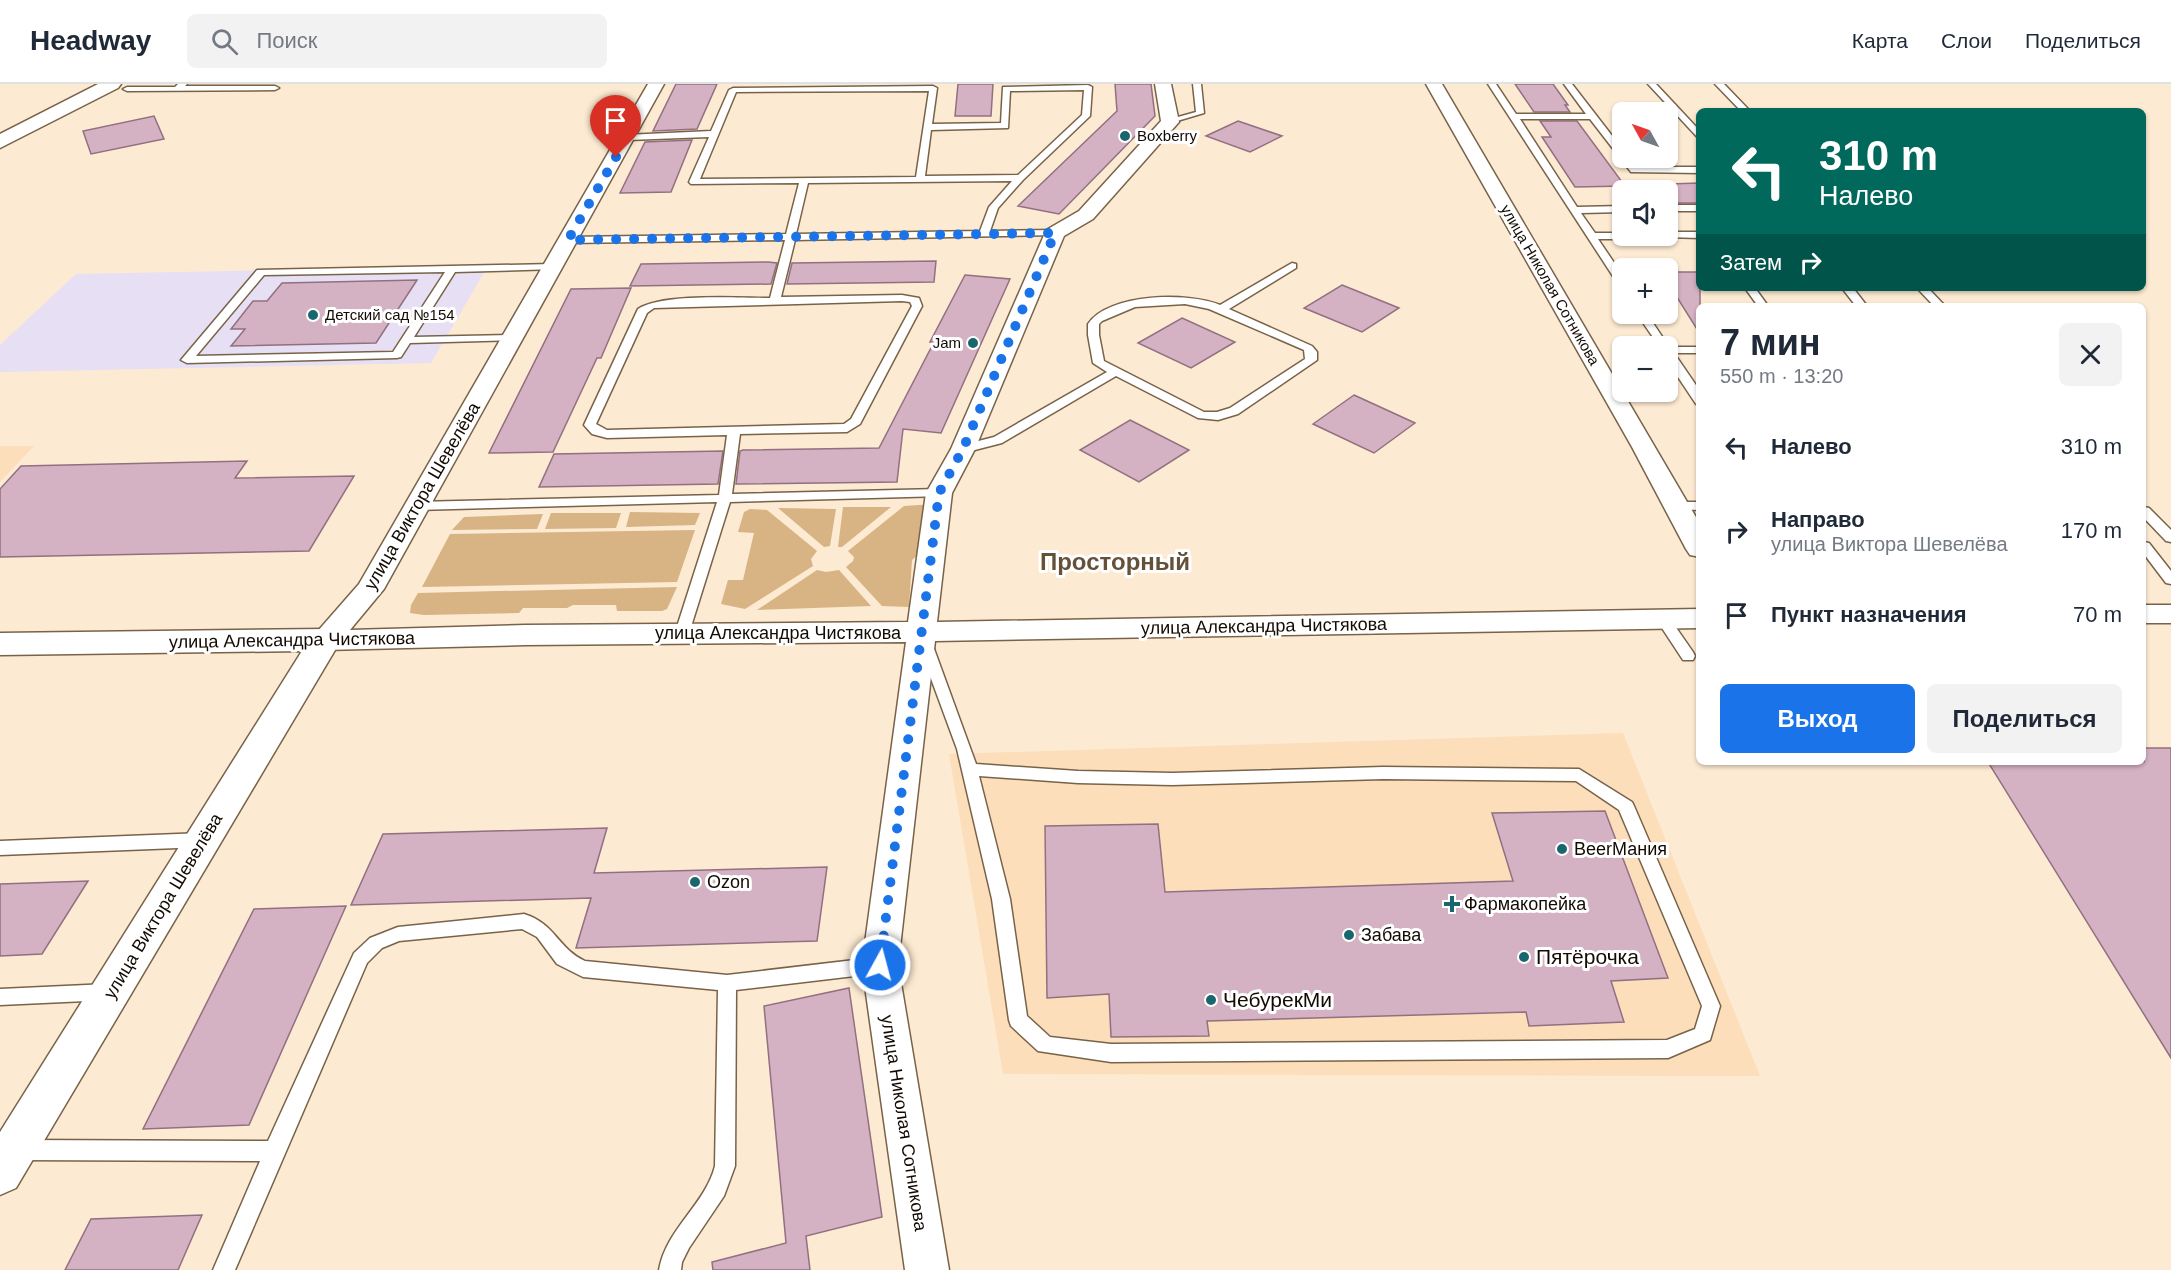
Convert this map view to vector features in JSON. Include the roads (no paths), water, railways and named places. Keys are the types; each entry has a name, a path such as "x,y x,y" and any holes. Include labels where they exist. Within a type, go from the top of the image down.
{"street":[{"name":"улица Виктора Шевелёва","path":"7,1161 326,640 370,589 656,84"},
{"path":"1055,233 1086,215 1170,122 1164,84"},
{"name":"улица Николая Сотникова","path":"1434,84 1696,542"},
{"path":"0,142 120,87"},
{"name":"улица Николая Сотникова","path":"927,1270 880,965 921,632 939,493 963,449 1055,233"},
{"path":"2146,614 2171,614"},
{"name":"улица Александра Чистякова","path":"0,644 682,633 921,632 1696,618"}],"lane":[{"path":"1170,122 1200,113 1197,84"},
{"path":"1492,84 1612,268"},
{"path":"1568,84 1612,141"},
{"path":"1652,84 1696,133"},
{"path":"1719,84 1743,108"},
{"path":"920,179 933,88 828,86 733,90 694,182 1020,178"},
{"path":"120,87 274,88"},
{"path":"927,127 1005,126 1006,89 1088,87 1086,116 1020,178 994,207 983,235"},
{"path":"1513,117 1593,116"},
{"path":"628,137 714,134"},
{"path":"1632,168 1634,170 1696,170"},
{"path":"775,300 804,181"},
{"path":"1678,208 1696,208"},
{"path":"1574,210 1612,209"},
{"path":"568,240 1055,233"},
{"path":"1678,235 1696,235"},
{"path":"1591,236 1612,236"},
{"path":"1220,310 1292,266"},
{"path":"452,269 397,355 188,360 261,272 553,267"},
{"path":"1752,291 1762,303"},
{"path":"1850,291 1860,303"},
{"path":"1925,291 1937,303"},
{"path":"902,298 915,300 917,306 856,421 847,428 734,430 607,434 596,431 590,425 642,311 651,305 665,303 902,298"},
{"path":"1193,301 1220,310 1308,348 1311,352 1311,360 1234,411 1218,416 1202,415 1115,372 1098,361 1093,327 1095,321 1120,307 1140,302 1193,301"},
{"path":"406,340 513,338"},
{"path":"1678,351 1696,350"},
{"path":"1678,367 1696,395"},
{"path":"963,449 998,440 1115,372"},
{"path":"682,633 725,497 734,430"},
{"path":"416,506 939,493"},
{"path":"1676,506 1696,506"},
{"path":"2146,513 2171,538"},
{"path":"2146,549 2171,580"},
{"path":"1663,619 1688,656"},
{"path":"921,632 970,769 1001,899 1018,1020 1045,1046 1111,1053 1668,1049 1703,1034 1711,1006 1626,806 1579,775 1383,773 1172,779 1078,777 970,769"},
{"path":"0,849 203,840"},
{"path":"224,1270 360,958 376,943 398,934 524,921 543,932 563,959 583,969 727,982 880,965"},
{"path":"670,1270 669,1265 681,1243 718,1187 725,1167 727,982"},
{"path":"0,997 111,992"},
{"path":"7,1161 274,1151"}],"place":[{"name":"Boxberry","path":"1125,136"},
{"name":"Детский сад №154","path":"313,315"},
{"name":"Jam","path":"973,343"},
{"name":"BeerМания","path":"1562,849"},
{"name":"Ozon","path":"695,882"},
{"name":"Фармакопейка","path":"1452,904"},
{"name":"Забава","path":"1349,935"},
{"name":"Пятёрочка","path":"1524,957"},
{"name":"ЧебурекМи","path":"1211,1000"}],"district":[{"name":"Просторный","path":"1115,562"}]}
